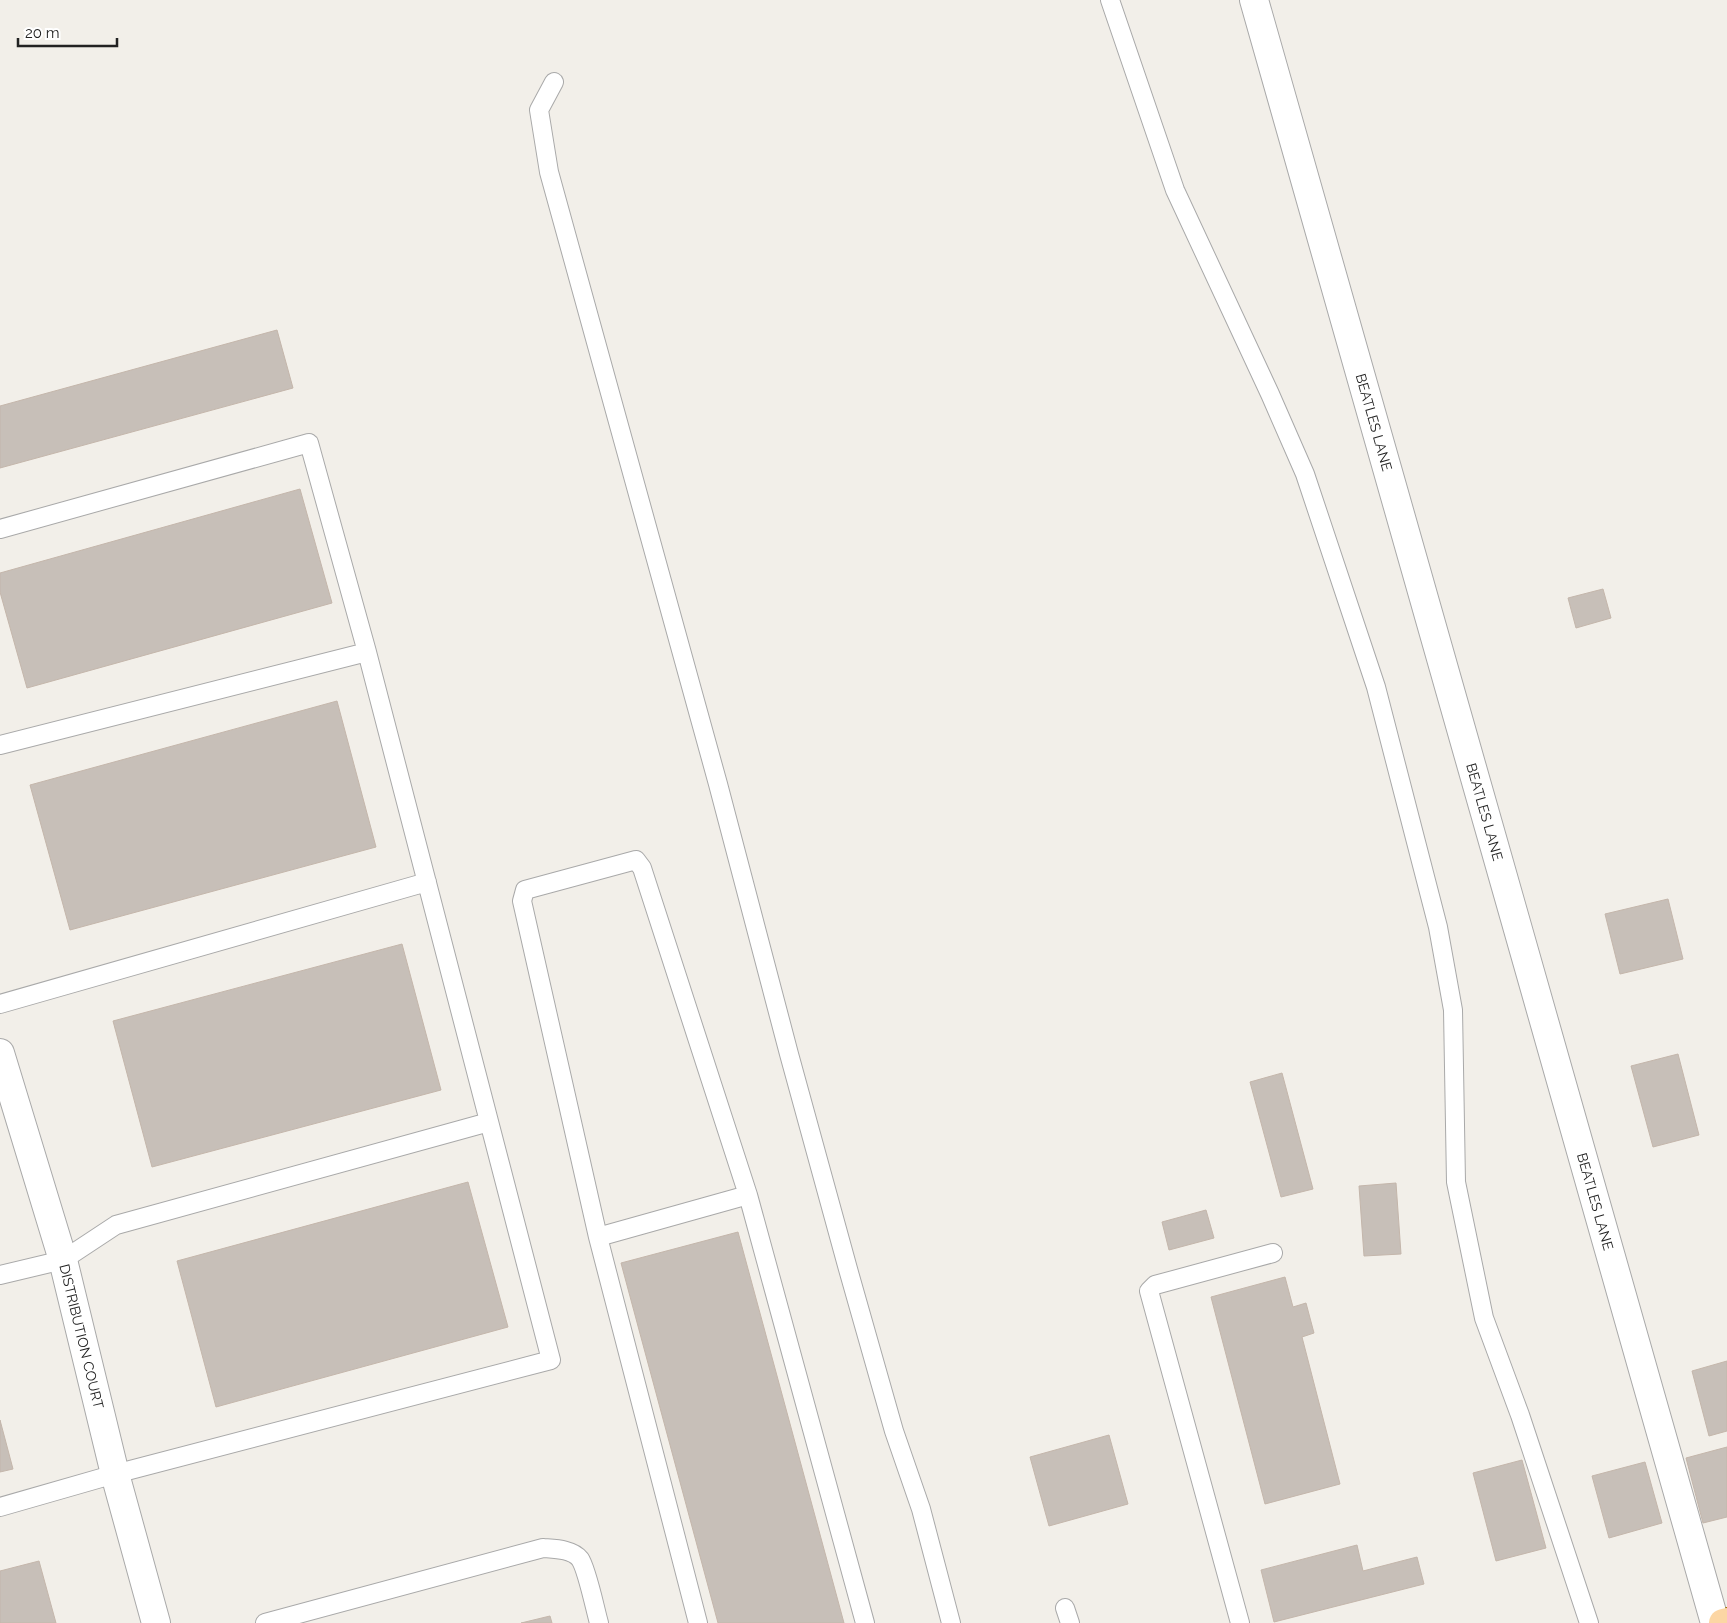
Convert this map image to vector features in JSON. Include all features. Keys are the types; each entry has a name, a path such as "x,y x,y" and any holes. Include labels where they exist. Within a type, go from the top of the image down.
{"main road":[{"path":"1723,1623 1727,1622"}],"street":[{"name":"BEATLES LANE","path":"1254,0 1715,1623"},
{"name":"DISTRIBUTION COURT","path":"0,1053 63,1260 115,1474 156,1623"}],"lane":[{"path":"1110,0 1175,190 1305,474 1376,687 1438,927 1454,1010 1456,1182 1484,1318 1520,1415 1589,1623"},
{"path":"554,82 540,110 549,172 718,784 845,1260 894,1431 921,1509 951,1623"},
{"path":"0,529 308,443 368,652 551,1360 115,1474 0,1507"},
{"path":"0,745 368,652"},
{"path":"698,1623 598,1237 522,901 525,890 636,860 642,868 748,1196 864,1623"},
{"path":"0,1004 427,882"},
{"path":"0,1275 63,1260 116,1225 489,1122"},
{"path":"598,1237 748,1196"},
{"path":"1240,1623 1148,1291 1155,1285 1273,1253"},
{"path":"265,1623 543,1548 570,1552 579,1558 584,1568 599,1623"}],"building":[{"path":"277,330 293,388 0,468 0,406"},
{"path":"300,489 332,603 27,688 0,592 0,573"},
{"path":"1603,589 1611,618 1576,628 1568,598"},
{"path":"337,701 376,847 70,930 30,785"},
{"path":"1668,899 1683,959 1620,974 1605,914"},
{"path":"402,944 441,1090 152,1167 113,1021"},
{"path":"1678,1054 1699,1135 1653,1147 1631,1066"},
{"path":"1282,1073 1313,1189 1281,1197 1250,1082"},
{"path":"468,1182 508,1327 216,1407 177,1261"},
{"path":"1396,1183 1401,1254 1364,1256 1359,1186"},
{"path":"1206,1210 1214,1238 1169,1250 1162,1222"},
{"path":"738,1232 844,1623 718,1623 621,1263"},
{"path":"1285,1277 1293,1307 1306,1303 1314,1333 1302,1337 1340,1484 1265,1504 1211,1297"},
{"path":"1727,1361 1727,1431 1709,1436 1692,1371"},
{"path":"0,1420 13,1469 0,1472"},
{"path":"1109,1435 1128,1504 1049,1526 1030,1457"},
{"path":"1727,1447 1727,1517 1703,1523 1686,1458"},
{"path":"1522,1460 1546,1548 1496,1561 1473,1473"},
{"path":"1645,1462 1662,1523 1609,1538 1592,1476"},
{"path":"1357,1545 1363,1571 1417,1557 1424,1584 1274,1622 1261,1570"},
{"path":"39,1561 56,1623 0,1623 0,1571"},
{"path":"550,1616 552,1623 521,1623"}]}
